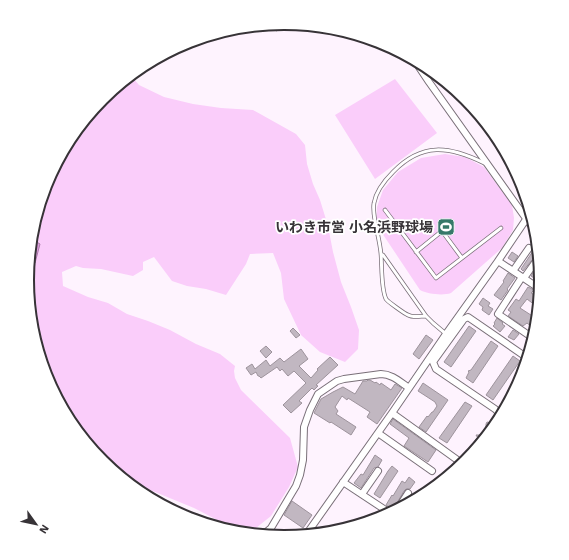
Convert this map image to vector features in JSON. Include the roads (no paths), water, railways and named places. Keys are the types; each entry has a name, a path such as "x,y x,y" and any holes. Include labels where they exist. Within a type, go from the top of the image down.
{"street":[{"path":"422,71 526,217"},
{"path":"311,528 527,220"},
{"path":"513,271 529,248"},
{"path":"498,261 534,285"},
{"path":"529,335 498,314 534,264"},
{"path":"497,411 436,369 433,362 464,319 468,317 523,354"},
{"path":"270,529 296,486 302,468 304,427 318,394 344,379 381,374 391,376 409,388"},
{"path":"392,413 458,460"},
{"path":"378,433 432,470"},
{"path":"362,494 378,471"},
{"path":"343,482 384,509"},
{"path":"404,500 408,493"}],"lane":[{"path":"426,316 408,316 386,298 374,213 376,196 386,179 401,164 410,158 427,151 446,150 460,153 488,165"},
{"path":"385,210 436,278 501,228"},
{"path":"416,252 442,231 462,258"},
{"path":"381,254 426,316 446,334"}],"place":[{"name":"いわき市営 小名浜野球場","path":"446,227"}]}
